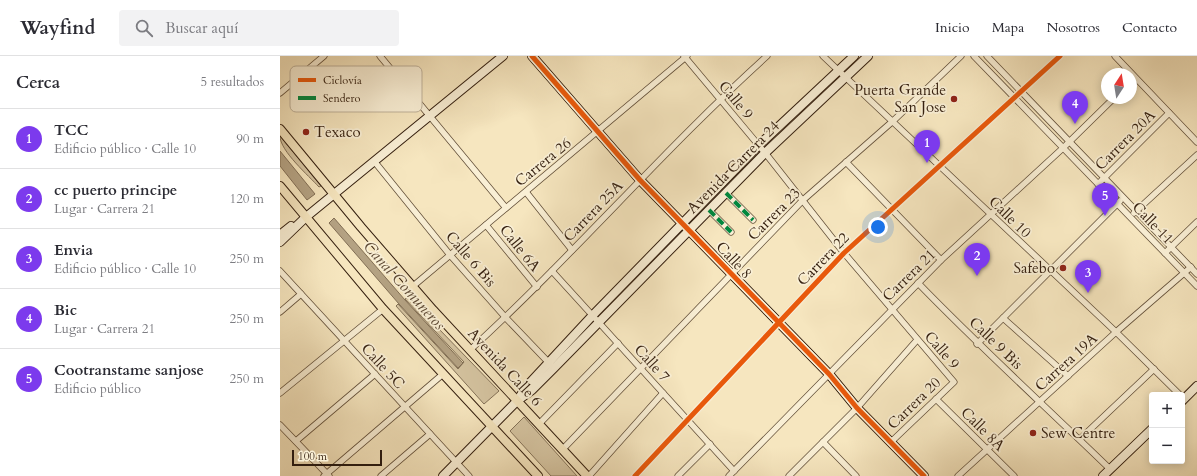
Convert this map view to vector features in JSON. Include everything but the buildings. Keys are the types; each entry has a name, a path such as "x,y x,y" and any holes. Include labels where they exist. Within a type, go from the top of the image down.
{"main road":[{"path":"280,242 306,217 503,56"},
{"name":"Calle 8","path":"532,56 640,180 829,374 857,408 924,476"},
{"name":"Avenida Carrera 24","path":"443,476 517,401 527,386 599,322 687,227 759,145 854,56"},
{"name":"Avenida Carrera 24","path":"551,365 593,315 687,227 709,210 765,153 868,56"},
{"name":"Avenida Calle 6","path":"280,129 412,287 562,450 588,476"},
{"path":"280,186 383,308 537,476"},
{"path":"280,234 306,217"},
{"path":"1185,396 1197,386"},
{"path":"1103,476 1149,432"}],"street":[{"path":"312,66 324,56"},
{"path":"380,56 388,66"},
{"name":"Carrera 25A","path":"470,350 506,318 537,287 719,99 767,56"},
{"name":"Calle 10","path":"823,56 846,76 1116,332 1176,392"},
{"name":"Carrera 23","path":"562,450 803,200 892,121 961,56"},
{"name":"Calle 11","path":"974,56 1197,286"},
{"name":"Calle 11","path":"988,56 1197,274"},
{"name":"Carrera 22","path":"634,476 844,253 1060,56"},
{"path":"1115,56 1124,68"},
{"name":"Carrera 26","path":"412,287 598,133 686,57"},
{"name":"Calle 9","path":"686,57 719,99 759,145 844,253 954,382"},
{"path":"1137,83 1197,142"},
{"path":"280,93 290,85"},
{"name":"Carrera 21","path":"729,476 892,308 941,260 1063,148 1108,104"},
{"path":"422,106 506,208"},
{"name":"Carrera 20A","path":"1098,184 1169,113"},
{"path":"1130,217 1197,155"},
{"name":"Calle 6 Bis","path":"374,161 450,255 506,318 551,365"},
{"path":"846,162 890,210 941,260"},
{"path":"526,192 572,250"},
{"path":"726,193 753,220"},
{"path":"977,344 1117,203 1124,198"},
{"path":"709,210 731,232"},
{"path":"1165,253 1197,222"},
{"name":"Calle 6A","path":"486,225 537,287"},
{"name":"Carrera 19A","path":"958,476 1116,332 1184,272 1191,268"},
{"name":"Calle 5C","path":"280,271 469,476"},
{"name":"Calle 7","path":"552,271 734,471"},
{"name":"Calle 9 Bis","path":"918,283 977,344 1080,439 1110,470"},
{"path":"280,312 301,294"},
{"path":"280,393 383,308"},
{"path":"1003,318 1068,376"},
{"path":"789,476 857,408 917,340"},
{"path":"539,424 618,343"},
{"path":"1080,439 1154,369"},
{"path":"296,441 374,374"},
{"path":"280,425 327,475 443,374"},
{"name":"Carrera 20","path":"891,442 954,382"},
{"path":"588,476 663,393"},
{"name":"Calle 8A","path":"936,399 1014,476"},
{"path":"381,476 430,434"},
{"path":"823,442 855,476"},
{"path":"678,476 710,444"}],"shaded area":[{"path":"280,136 321,186 319,187 290,156 281,142"},
{"path":"280,151 315,194 307,200 280,166"},
{"path":"334,218 405,300 463,363 458,368 399,304 329,223"},
{"path":"408,297 499,391 484,404 396,306 398,304 458,369 464,362 405,299"},
{"path":"524,417 577,476 551,476 510,431"}],"marked path":[{"path":"726,193 753,220"},
{"path":"709,210 731,232"}],"cycle path":[{"path":"532,56 640,180 829,374 857,408 924,476"},
{"path":"635,476 844,253 1060,56"}],"place":[{"name":"Puerta Grande San Jose","path":"954,99"},
{"name":"Bic","path":"1075,124"},
{"name":"Texaco","path":"306,132"},
{"name":"TCC","path":"927,163"},
{"name":"Cootranstame sanjose","path":"1105,216"},
{"name":"Safebo","path":"1063,268"},
{"name":"cc puerto principe","path":"977,276"},
{"name":"Envia","path":"1088,293"},
{"name":"Sew Centre","path":"1033,433"}],"water label":[{"name":"Canal Comuneros","path":"405,285"}]}
